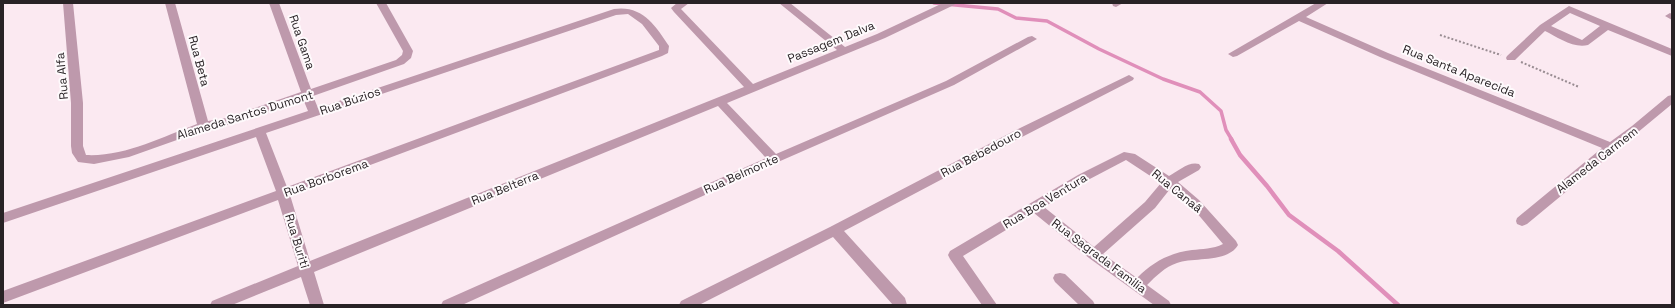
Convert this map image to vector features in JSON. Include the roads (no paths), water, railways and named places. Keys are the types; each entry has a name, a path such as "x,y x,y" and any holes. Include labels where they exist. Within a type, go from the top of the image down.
{"street":[{"name":"Rua Alfa","path":"68,3 77,103 77,146"},
{"name":"Rua Beta","path":"170,3 203,126"},
{"name":"Rua Gama","path":"274,3 314,113"},
{"name":"Alameda Santos Dumont","path":"77,146 78,153 82,159 95,159 123,154 203,126 228,121 307,95 400,62 407,56 408,51 381,3"},
{"path":"684,3 678,5 676,8 677,10 751,88"},
{"path":"784,3 844,51"},
{"name":"Passagem Dalva","path":"720,102 887,33 951,3"},
{"path":"1233,54 1323,3"},
{"path":"1511,58 1544,28 1569,9 1672,52"},
{"name":"Rua Búzios","path":"3,218 621,11 628,11 637,14 664,46 662,52 648,58"},
{"name":"Rua Santa Aparecida","path":"1298,17 1384,55 1611,147"},
{"path":"1544,28 1580,43 1584,43 1608,25"},
{"name":"Rua Belmonte","path":"448,305 774,159 950,83 1032,40"},
{"name":"Rua Borborema","path":"3,297 648,58"},
{"name":"Rua Bebedouro","path":"686,305 835,230 1016,135 1129,78"},
{"name":"Alameda Carmem","path":"1522,221 1672,98"},
{"path":"720,102 774,159"},
{"name":"Rua Belterra","path":"217,305 720,102"},
{"name":"Rua Buriti","path":"260,132 283,194 317,305"},
{"name":"Rua Boa Ventura","path":"990,305 955,255 1124,156 1131,157 1137,161"},
{"name":"Rua Canaã","path":"1137,161 1169,182 1195,203 1231,245 1225,249 1197,256 1174,258 1160,265 1138,286"},
{"path":"1094,254 1150,205 1169,182 1195,167"},
{"name":"Rua Sagrada Familia","path":"1035,207 1094,254 1164,305"},
{"path":"835,230 900,304"},
{"path":"1060,278 1088,305"}],"waterway":[{"path":"934,3 998,9 1016,18 1047,21 1099,49 1163,79 1200,92 1221,111 1226,130 1232,140"},
{"path":"1231,139 1240,155 1267,186 1289,215 1338,251 1398,305"}]}
